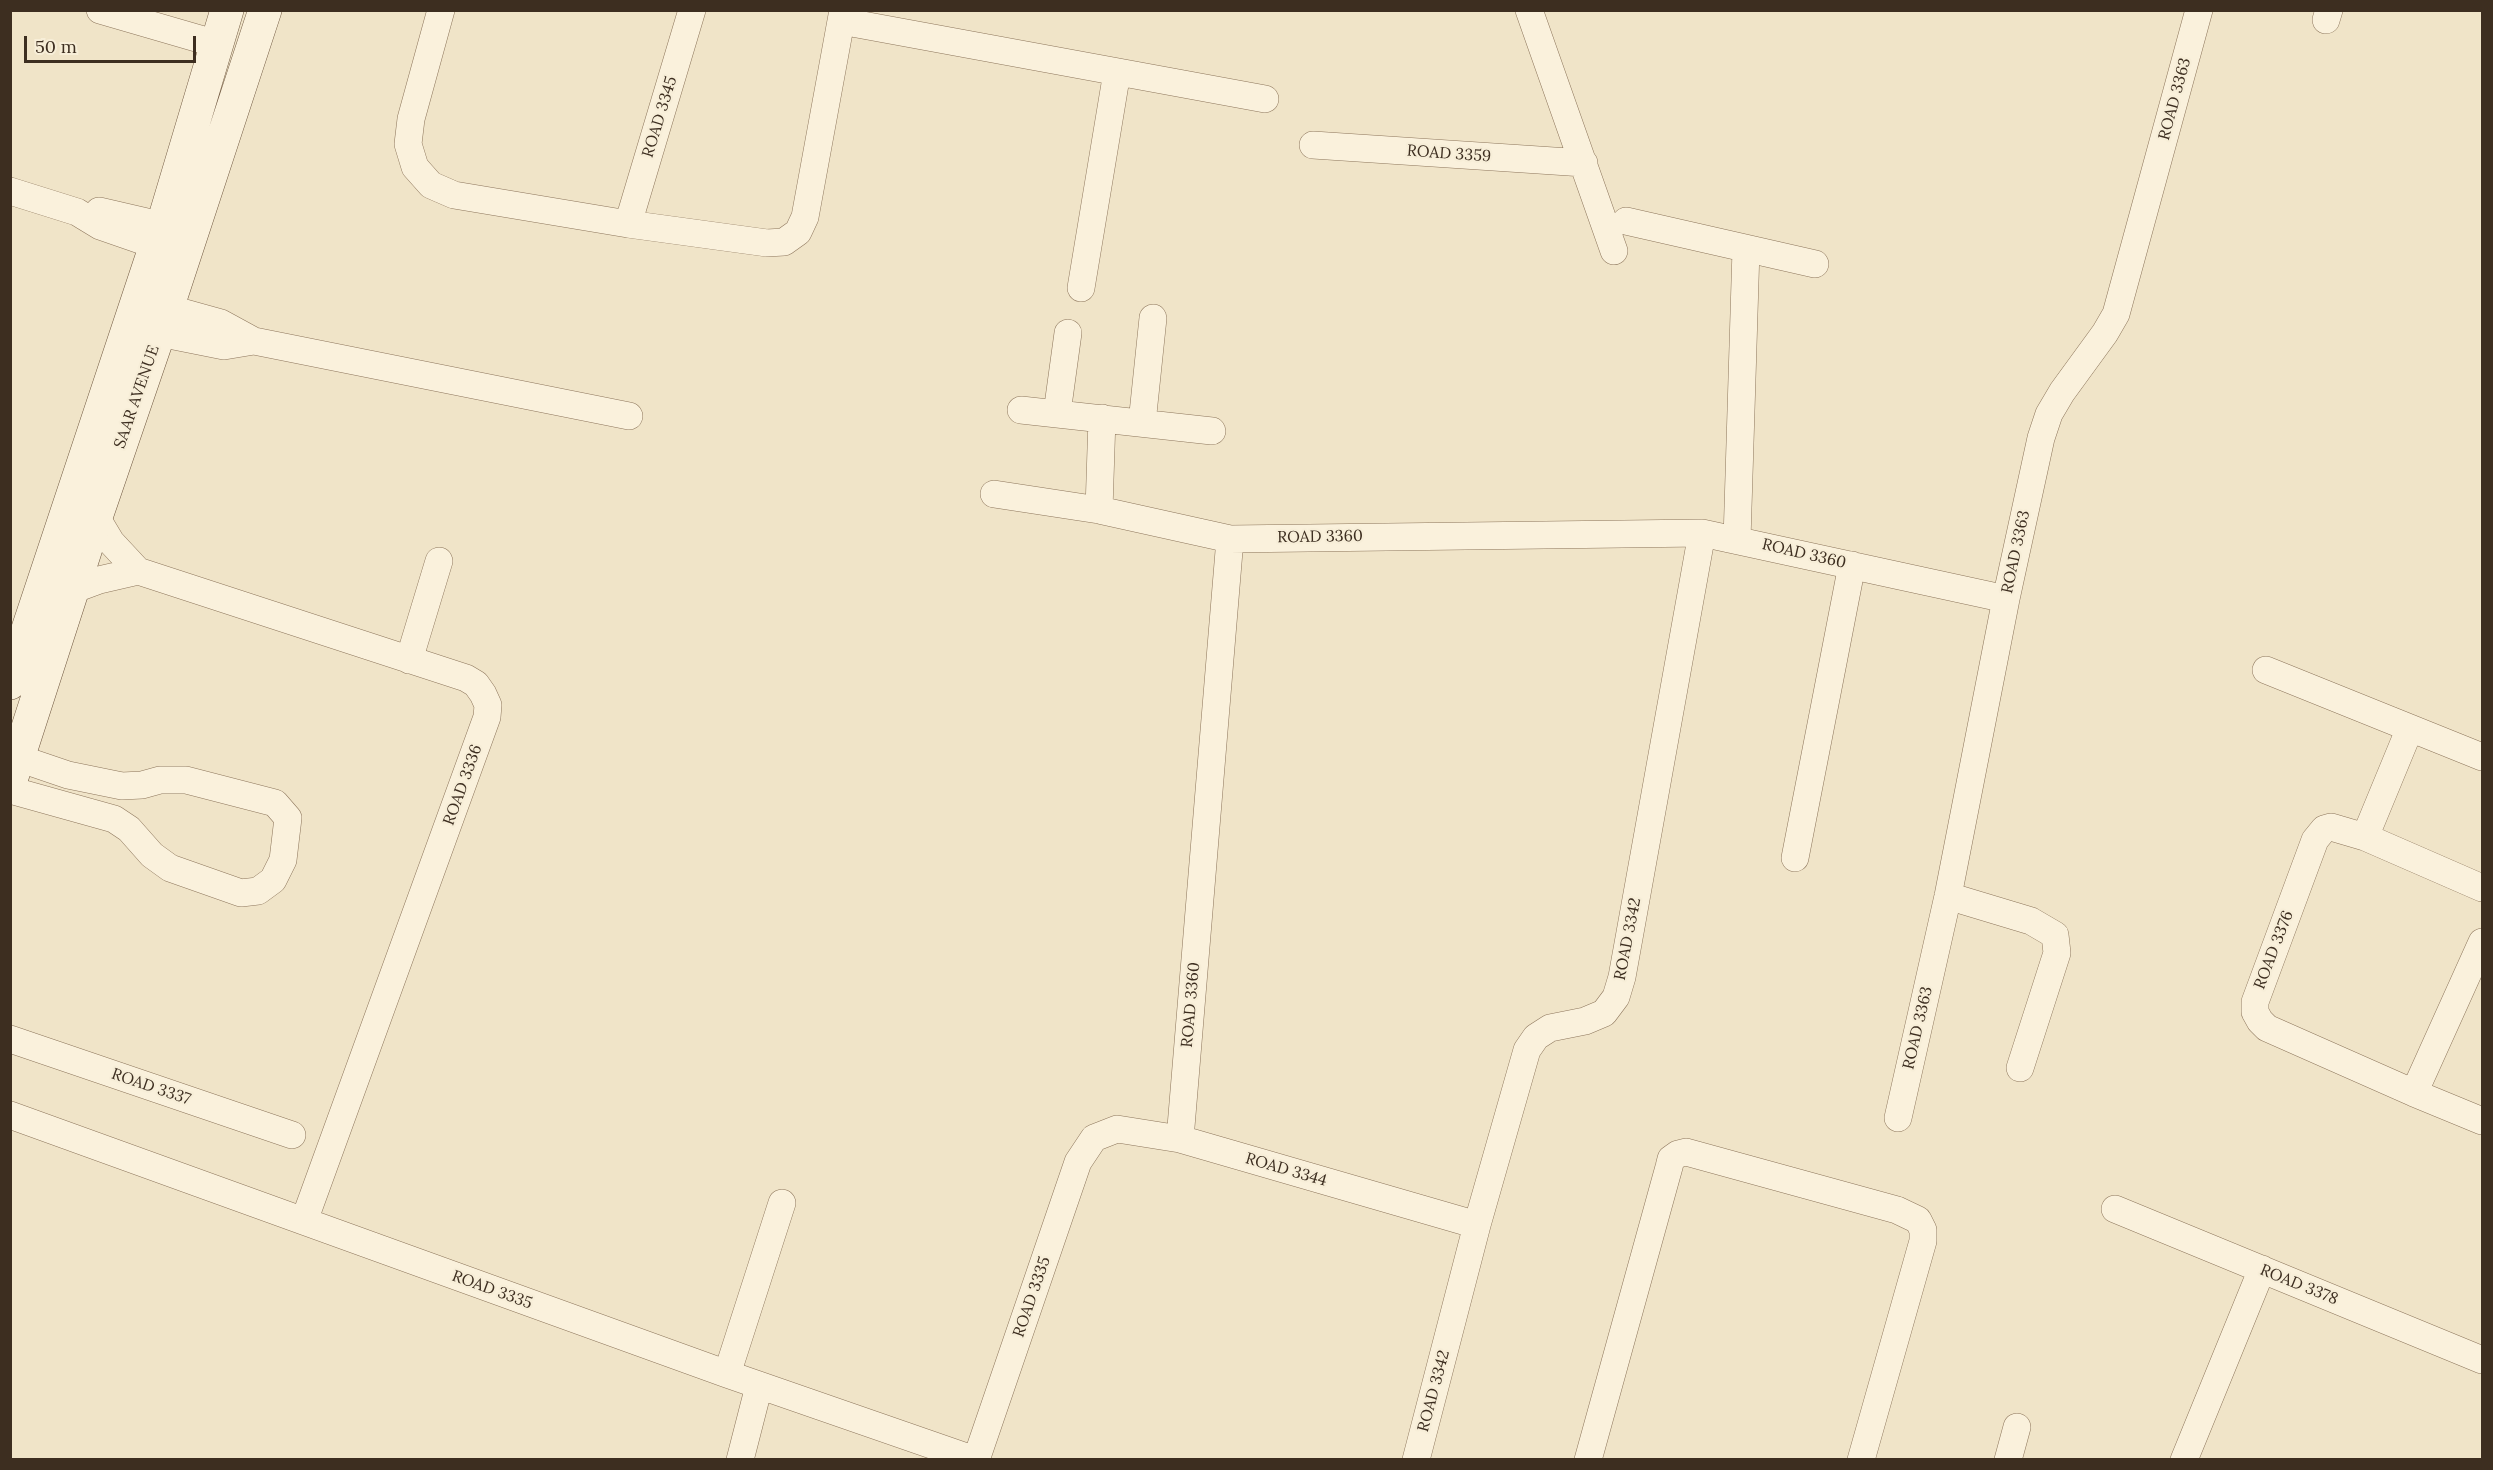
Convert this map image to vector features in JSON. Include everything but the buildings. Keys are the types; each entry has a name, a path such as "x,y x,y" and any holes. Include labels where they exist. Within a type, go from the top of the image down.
{"street":[{"path":"100,10 217,44"},
{"name":"SAAR AVENUE","path":"14,770 163,320 174,240 217,44 227,10"},
{"name":"SAAR AVENUE","path":"10,682 174,240 265,10"},
{"path":"441,10 411,119 408,144 415,167 431,185 454,195 628,224 767,243 784,242 798,232 805,217 842,16 1117,72 1264,99"},
{"name":"ROAD 3345","path":"628,224 692,10"},
{"path":"1529,10 1614,251"},
{"name":"ROAD 3363","path":"1898,1118 1948,896 2040,438 2049,414 2062,392 2116,314 2199,10"},
{"path":"1081,288 1117,72"},
{"name":"ROAD 3359","path":"1313,146 1584,163"},
{"path":"10,191 77,212 100,226 174,240"},
{"path":"1626,221 1815,264"},
{"path":"1737,540 1746,249"},
{"path":"1143,423 1152,318"},
{"path":"163,320 224,346 254,341 629,416"},
{"path":"1057,413 1068,333"},
{"path":"1021,410 1212,431"},
{"path":"1099,510 1102,418"},
{"path":"994,494 1099,510 1230,538"},
{"name":"ROAD 3336","path":"96,517 111,542 138,571 466,678 476,684 488,705 488,717 304,1221"},
{"name":"ROAD 3360","path":"1180,1139 1230,538 1702,533 2006,599"},
{"name":"ROAD 3342","path":"1416,1460 1527,1050 1536,1037 1550,1028 1585,1021 1604,1013 1617,997 1702,533"},
{"path":"409,660 439,561"},
{"path":"1795,858 1852,566"},
{"path":"72,590 99,580 138,571"},
{"path":"2266,670 2482,757"},
{"path":"2365,837 2410,728"},
{"path":"10,790 114,819 129,829 152,855 170,868 241,893 258,891 273,880 283,860 288,818 275,803 186,780 160,780 122,786 68,775 14,770"},
{"name":"ROAD 3376","path":"2482,888 2365,837 2331,827 2319,833 2255,1002 2255,1012 2267,1028 2482,1121"},
{"path":"1948,896 2031,921 2055,935 2057,953 2020,1068"},
{"path":"2414,1093 2482,942"},
{"name":"ROAD 3337","path":"10,1039 292,1135"},
{"name":"ROAD 3335","path":"10,1115 727,1374 922,1451 976,1460 1078,1162 1094,1138"},
{"name":"ROAD 3344","path":"1094,1138 1117,1129 1180,1139 1478,1225"},
{"path":"1588,1460 1671,1159 1686,1152 1898,1210 1918,1220 1923,1230 1923,1241 1861,1460"},
{"path":"727,1374 782,1203"},
{"name":"ROAD 3378","path":"2115,1209 2482,1360"},
{"path":"2184,1460 2262,1269"},
{"path":"740,1460 759,1386"},
{"path":"2008,1460 2017,1427"}]}
